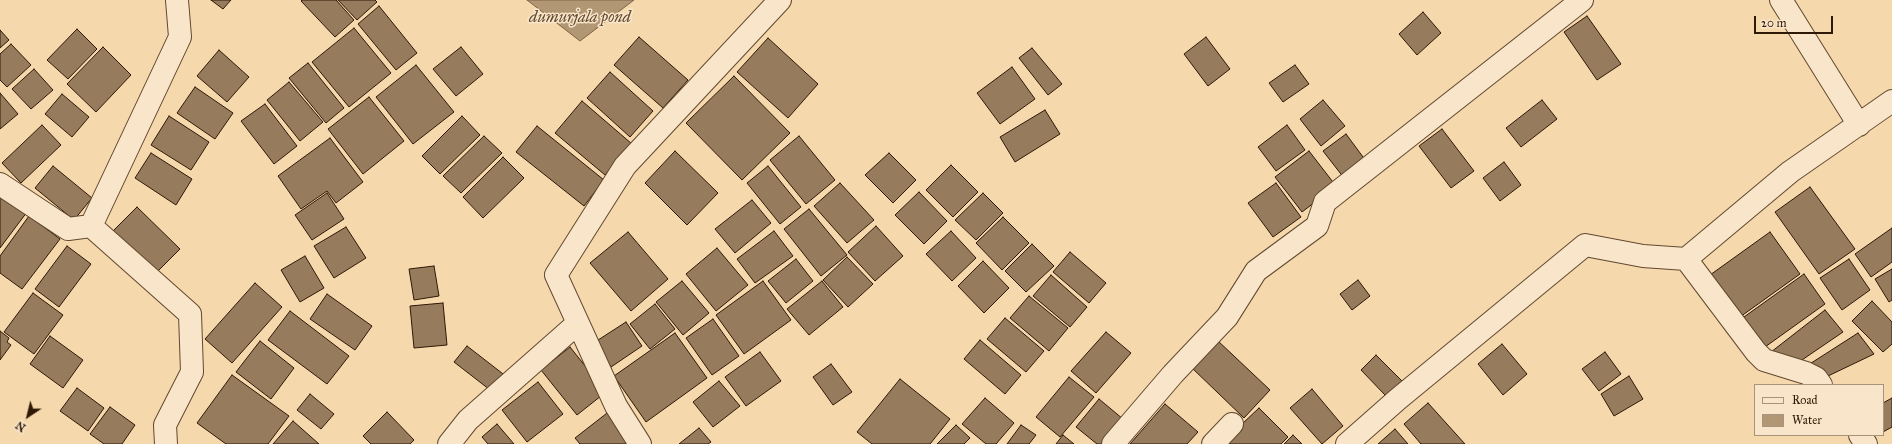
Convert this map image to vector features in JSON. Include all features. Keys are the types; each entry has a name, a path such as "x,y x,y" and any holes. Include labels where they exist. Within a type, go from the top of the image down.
{"street":[{"path":"91,226 180,37 177,0"},
{"path":"640,444 616,406 556,275 625,166 780,0"},
{"path":"1113,444 1173,374 1227,317 1256,271 1316,226 1325,202 1582,0"},
{"path":"1781,0 1859,125"},
{"path":"1347,444 1398,399 1585,245 1643,256 1686,259 1790,172 1892,102"},
{"path":"0,184 68,229 91,226 190,314 192,372 165,425 166,444"},
{"path":"1686,259 1756,352 1764,360 1806,373 1816,378 1820,384"},
{"path":"449,444 468,420 578,323"},
{"path":"1213,444 1232,424"}],"water":[{"name":"dumurjala pond","path":"527,0 634,0 580,41"}],"building":[{"path":"211,0 231,0 223,9"},
{"path":"336,0 354,20 335,37 301,1"},
{"path":"338,0 375,0 377,2 357,20"},
{"path":"379,6 417,53 396,70 358,24"},
{"path":"1423,12 1441,33 1417,55 1399,34"},
{"path":"1587,16 1621,64 1597,80 1564,32"},
{"path":"354,28 391,73 349,107 312,62"},
{"path":"77,29 97,49 68,79 47,60"},
{"path":"0,30 9,40 0,48"},
{"path":"639,37 688,80 663,108 614,65"},
{"path":"1206,37 1230,69 1208,86 1184,54"},
{"path":"768,38 818,84 788,118 737,72"},
{"path":"11,44 31,65 7,87 0,80 0,54"},
{"path":"103,47 131,75 96,112 67,84"},
{"path":"461,47 483,74 456,96 433,69"},
{"path":"1032,48 1062,84 1048,95 1019,58"},
{"path":"219,50 249,77 227,102 197,76"},
{"path":"308,63 344,108 326,123 289,78"},
{"path":"416,65 454,112 413,144 376,97"},
{"path":"1295,65 1309,84 1283,102 1269,83"},
{"path":"1012,67 1035,99 1000,124 977,93"},
{"path":"34,69 53,90 31,109 12,89"},
{"path":"610,72 653,111 630,137 587,98"},
{"path":"734,76 790,133 742,180 686,123"},
{"path":"289,82 323,122 300,141 267,100"},
{"path":"195,87 233,113 215,139 177,113"},
{"path":"0,93 18,114 0,129"},
{"path":"62,94 89,117 72,137 45,114"},
{"path":"369,97 404,141 363,174 328,129"},
{"path":"1323,100 1345,126 1321,146 1300,119"},
{"path":"1542,100 1557,119 1521,147 1506,128"},
{"path":"582,101 632,144 605,175 555,133"},
{"path":"265,104 297,146 274,164 241,121"},
{"path":"1045,110 1060,134 1015,162 1000,137"},
{"path":"169,116 209,142 191,170 151,145"},
{"path":"462,116 480,135 440,174 422,156"},
{"path":"42,125 61,145 21,183 2,163"},
{"path":"1287,125 1305,150 1276,171 1258,147"},
{"path":"537,126 604,180 584,206 516,152"},
{"path":"1442,129 1474,171 1451,188 1419,146"},
{"path":"1346,134 1366,161 1344,178 1323,151"},
{"path":"484,136 502,153 461,193 443,176"},
{"path":"799,136 835,180 806,204 770,160"},
{"path":"330,138 363,182 336,203 327,191 301,209 278,176"},
{"path":"675,151 718,193 687,225 645,183"},
{"path":"1309,151 1336,186 1302,212 1275,177"},
{"path":"151,153 192,179 176,205 135,178"},
{"path":"889,153 916,180 893,203 865,175"},
{"path":"503,157 524,178 483,218 463,197"},
{"path":"1504,162 1521,185 1500,201 1483,178"},
{"path":"951,165 978,192 953,217 926,190"},
{"path":"53,166 92,198 74,220 35,188"},
{"path":"768,166 801,207 780,224 747,183"},
{"path":"840,183 874,220 847,243 814,206"},
{"path":"1276,183 1301,217 1273,237 1248,203"},
{"path":"1810,187 1855,249 1819,274 1775,212"},
{"path":"0,192 27,212 0,248"},
{"path":"919,192 947,221 924,244 895,215"},
{"path":"327,193 344,219 312,240 295,215"},
{"path":"983,193 1003,213 976,240 955,220"},
{"path":"752,200 771,223 735,253 715,229"},
{"path":"137,207 180,249 155,274 113,231"},
{"path":"809,209 847,255 821,276 784,229"},
{"path":"29,216 60,239 22,289 0,273 0,256"},
{"path":"1003,217 1029,243 1002,270 976,243"},
{"path":"876,226 903,256 875,281 848,252"},
{"path":"346,227 366,258 334,278 314,246"},
{"path":"1892,228 1892,262 1871,277 1855,254"},
{"path":"774,231 793,256 755,283 737,259"},
{"path":"951,231 976,258 952,281 926,254"},
{"path":"628,232 668,279 631,311 590,263"},
{"path":"1770,232 1800,274 1740,317 1710,275"},
{"path":"1032,244 1054,266 1026,292 1005,271"},
{"path":"67,246 91,264 59,307 35,289"},
{"path":"717,248 748,285 716,311 686,274"},
{"path":"1070,252 1106,283 1089,303 1053,272"},
{"path":"305,256 324,288 300,302 281,270"},
{"path":"847,257 873,284 848,307 823,280"},
{"path":"796,259 813,281 786,303 768,281"},
{"path":"1849,259 1870,290 1842,310 1820,278"},
{"path":"983,261 1009,288 984,313 958,286"},
{"path":"434,266 439,296 414,300 409,269"},
{"path":"1892,269 1892,300 1889,302 1875,279"},
{"path":"1804,274 1825,304 1758,352 1737,322"},
{"path":"1051,275 1087,307 1070,327 1033,296"},
{"path":"1358,280 1370,296 1352,310 1340,294"},
{"path":"682,281 709,313 683,335 656,302"},
{"path":"763,281 791,320 744,354 716,315"},
{"path":"822,281 843,307 809,335 787,309"},
{"path":"255,283 282,307 232,363 205,339"},
{"path":"33,293 63,315 34,354 4,332"},
{"path":"327,294 372,326 355,350 310,319"},
{"path":"1029,296 1068,328 1049,351 1010,318"},
{"path":"1872,301 1892,322 1892,344 1883,352 1852,321"},
{"path":"443,303 447,345 414,348 410,306"},
{"path":"655,304 675,329 650,349 630,324"},
{"path":"1825,310 1843,332 1799,362 1771,352"},
{"path":"290,311 349,356 327,384 268,340"},
{"path":"1005,318 1044,351 1026,372 987,339"},
{"path":"713,319 739,356 712,375 686,338"},
{"path":"626,322 642,346 611,367 595,342"},
{"path":"0,331 9,338 7,342 11,345 0,360"},
{"path":"1106,332 1131,353 1096,393 1071,371"},
{"path":"675,333 707,378 646,422 614,376"},
{"path":"1858,333 1874,354 1828,376 1805,367"},
{"path":"50,336 83,360 63,388 30,364"},
{"path":"980,340 1021,375 1005,394 964,359"},
{"path":"1217,340 1270,390 1244,418 1191,367"},
{"path":"260,341 294,368 271,399 236,372"},
{"path":"1502,344 1527,374 1503,395 1478,364"},
{"path":"467,346 507,377 494,393 454,362"},
{"path":"570,347 606,392 577,415 541,370"},
{"path":"760,352 781,381 746,406 725,377"},
{"path":"1605,352 1621,374 1599,391 1582,369"},
{"path":"1376,355 1402,381 1386,396 1361,370"},
{"path":"831,364 852,392 833,405 813,377"},
{"path":"232,375 289,416 268,444 226,444 197,423"},
{"path":"1629,376 1643,399 1614,416 1601,394"},
{"path":"1069,377 1094,397 1060,437 1036,417"},
{"path":"900,379 950,419 930,444 872,444 857,432"},
{"path":"719,381 740,406 713,427 693,402"},
{"path":"538,382 563,414 527,442 502,410"},
{"path":"77,388 104,408 88,431 60,411"},
{"path":"1312,389 1343,426 1322,444 1290,408"},
{"path":"310,394 334,414 321,429 297,410"},
{"path":"985,398 1014,423 996,444 986,444 962,424"},
{"path":"1892,398 1892,427 1884,431 1884,402"},
{"path":"1099,399 1123,419 1102,444 1097,444 1076,427"},
{"path":"1428,403 1465,444 1421,444 1404,424"},
{"path":"1165,404 1198,432 1187,444 1130,444"},
{"path":"110,407 135,425 122,444 104,444 90,434"},
{"path":"1259,408 1288,437 1281,444 1227,444 1224,441"},
{"path":"611,410 633,438 626,444 580,444 575,438"},
{"path":"387,412 414,440 410,444 371,444 363,436"},
{"path":"293,421 319,444 273,444"},
{"path":"497,424 514,444 488,444 482,437"},
{"path":"956,425 970,438 964,444 937,444"},
{"path":"1021,425 1036,435 1029,444 1007,444"},
{"path":"699,428 711,442 708,444 679,444"},
{"path":"1395,429 1408,444 1378,444"},
{"path":"1063,435 1074,444 1056,444"},
{"path":"1293,435 1302,444 1284,444"}]}
